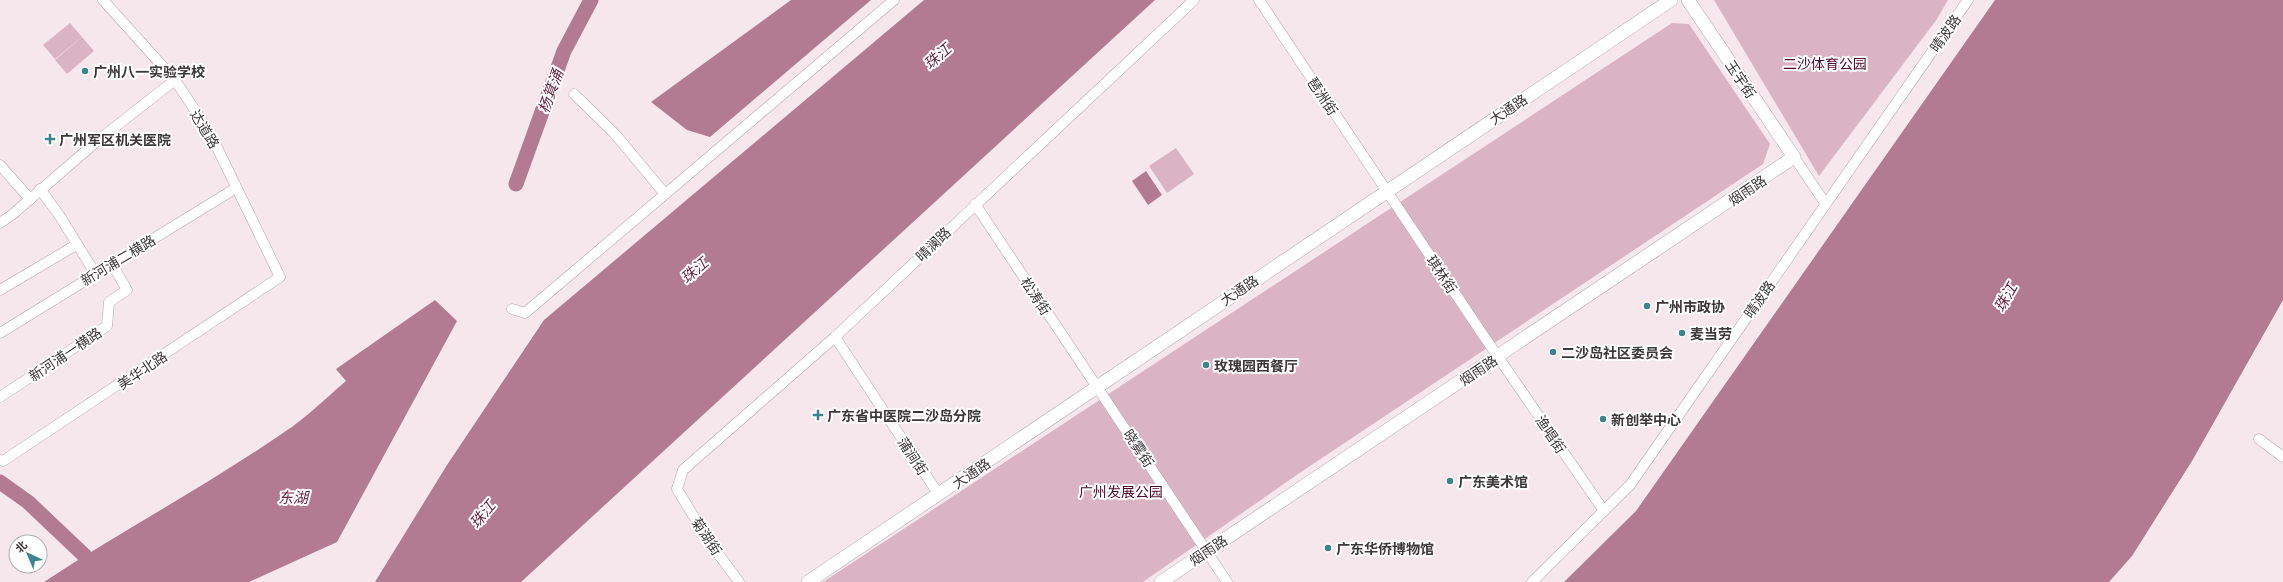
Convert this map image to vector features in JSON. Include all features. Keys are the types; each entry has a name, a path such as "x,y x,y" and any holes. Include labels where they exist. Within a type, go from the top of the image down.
{"main road":[{"name":"大通路","path":"808,582 1671,0"},
{"name":"玉宇街","path":"1688,0 1794,157"},
{"name":"烟雨路","path":"1161,582 1794,157"}],"street":[{"name":"达道路","path":"103,0 175,80 210,133 280,277"},
{"path":"512,309 525,313 894,0"},
{"name":"晴澜路","path":"677,489 683,470 835,337 1194,0"},
{"name":"琶洲街","path":"1259,0 1387,192"},
{"name":"晴波路","path":"1532,582 1630,485 1825,203 1968,0"},
{"path":"0,222 13,214 29,198 175,80"},
{"path":"574,94 615,134 665,194"},
{"path":"1794,157 1825,203"},
{"path":"0,165 29,198"},
{"name":"新河浦二横路","path":"0,333 95,273 236,188"},
{"path":"40,189 59,215 76,245 95,273"},
{"name":"琪林街","path":"1387,192 1498,356"},
{"name":"松涛街","path":"975,204 1096,387"},
{"path":"0,290 76,245"},
{"name":"新河浦一横路","path":"0,397 107,326 109,302 127,290 112,264"},
{"name":"美华北路","path":"2,461 280,277"},
{"name":"蒲涧街","path":"835,337 939,495"},
{"name":"渔唱街","path":"1498,356 1604,511"},
{"name":"晓雾街","path":"1096,387 1132,437 1227,582"},
{"path":"2259,439 2283,457"},
{"name":"菊湖街","path":"677,489 708,540 739,582"}],"green space":[{"name":"二沙体育公园","path":"1714,0 1948,0 1937,19 1819,176"},
{"path":"70,23 82,37 55,59 43,45"},
{"name":"广州发展公园","path":"1672,23 1689,24 1770,144 1763,164 1301,472 1143,582 823,582"},
{"path":"82,37 94,51 67,74 55,60"},
{"path":"1176,148 1194,174 1167,193 1149,166"}],"water":[{"path":"791,0 871,0 710,137 687,130 651,102"},
{"name":"珠江","path":"924,0 1155,0 521,582 375,582 447,465 544,320"},
{"name":"珠江","path":"1995,0 2283,0 2283,300 2192,461 2132,556 2109,582 1564,582 1636,511"},
{"path":"1146,171 1162,195 1148,205 1132,181"},
{"name":"东湖","path":"435,300 457,321 337,542 249,582 44,582 224,471 291,427 346,381 336,369"}],"waterway":[{"name":"杨箕涌","path":"516,184 564,51 591,0"},
{"path":"0,482 28,502 85,556"}],"place":[{"name":"广州八一实验学校","path":"85,71"},
{"name":"广州军区机关医院","path":"50,139"},
{"name":"广州市政协","path":"1647,306"},
{"name":"麦当劳","path":"1682,333"},
{"name":"二沙岛社区委员会","path":"1553,352"},
{"name":"玫瑰园西餐厅","path":"1206,365"},
{"name":"广东省中医院二沙岛分院","path":"818,415"},
{"name":"新创举中心","path":"1603,419"},
{"name":"广东美术馆","path":"1450,481"},
{"name":"广东华侨博物馆","path":"1328,548"}]}
